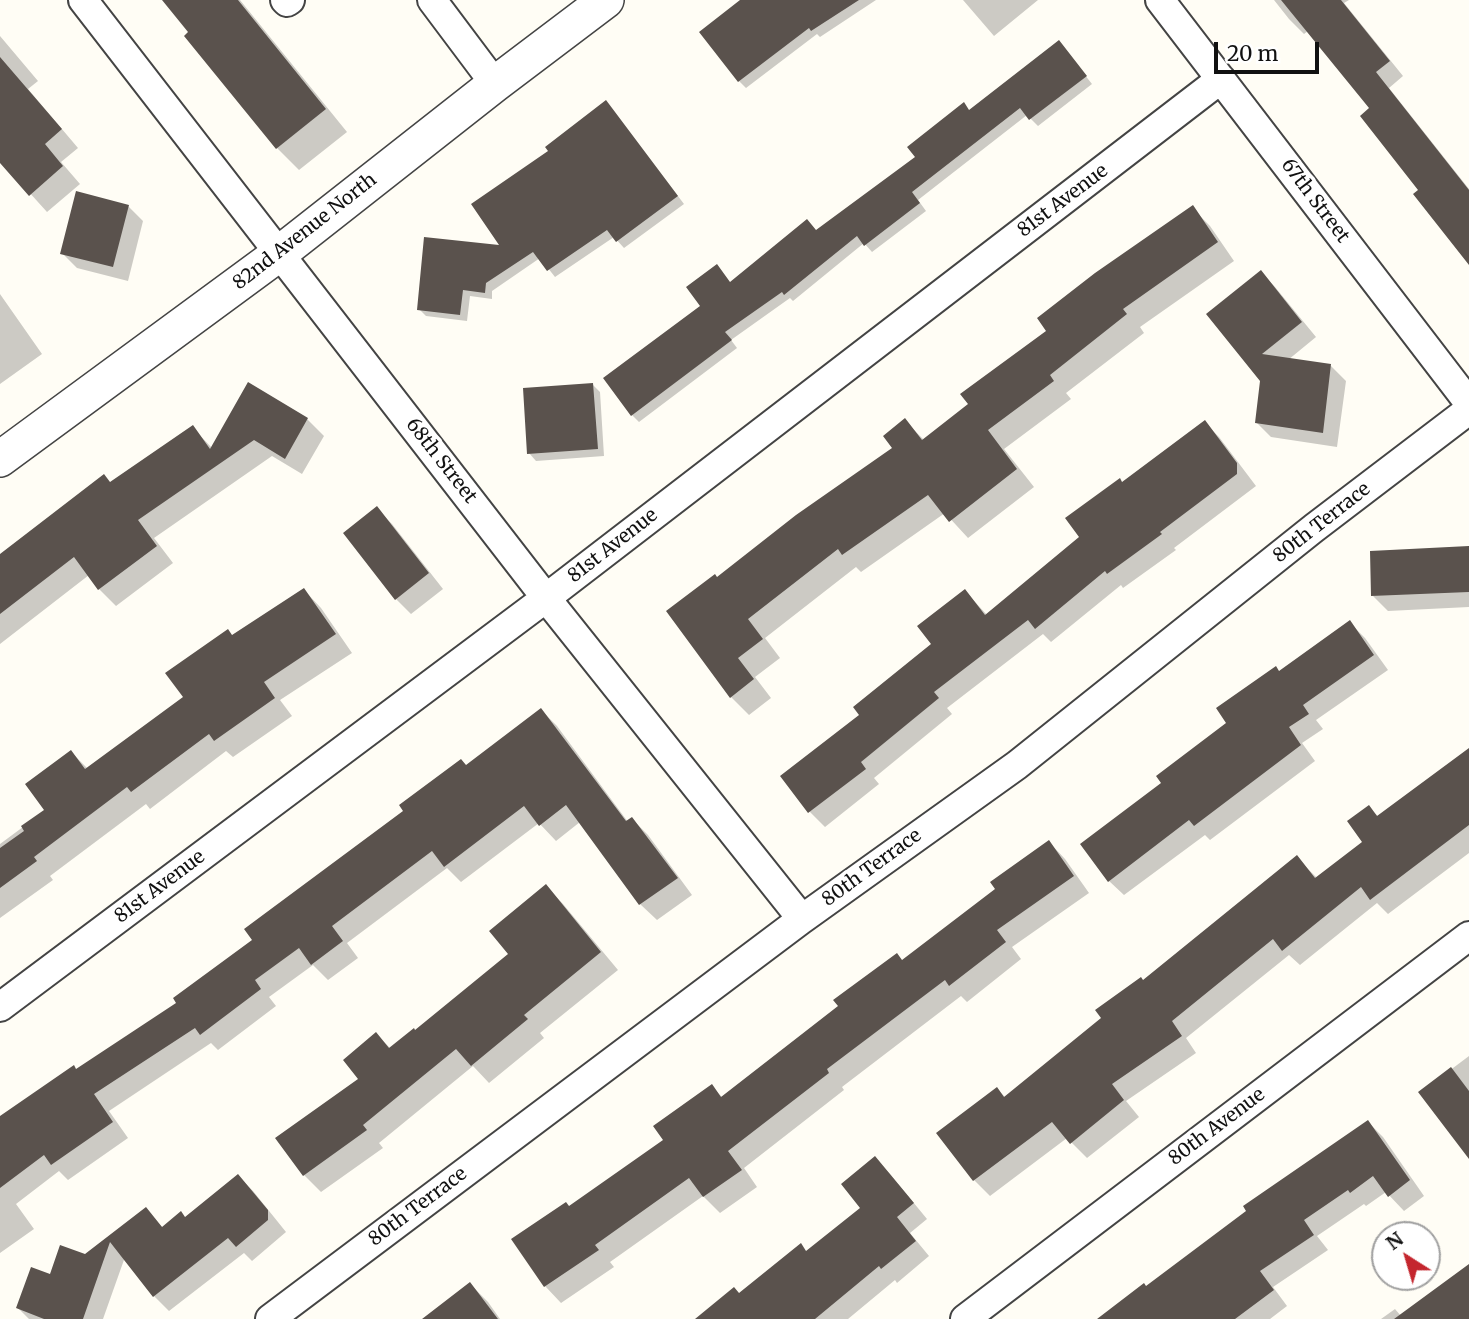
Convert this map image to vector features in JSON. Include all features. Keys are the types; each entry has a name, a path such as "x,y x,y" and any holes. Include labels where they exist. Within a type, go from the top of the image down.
{"street":[{"name":"68th Street","path":"83,0 546,598 802,919"},
{"path":"432,0 495,84"},
{"name":"82nd Avenue North","path":"0,460 280,253 606,0"},
{"name":"67th Street","path":"1160,0 1469,403"},
{"name":"81st Avenue","path":"0,1007 546,598 1221,79"},
{"name":"80th Terrace","path":"270,1319 802,919 1017,765 1314,528 1469,410"},
{"name":"80th Avenue","path":"965,1319 1469,936"}],"building":[{"path":"162,0 238,0 326,109 276,149 184,36 188,32"},
{"path":"740,0 859,0 811,31 809,28 738,82 699,32"},
{"path":"1281,0 1341,0 1390,61 1376,72 1469,190 1469,265 1413,194 1418,190 1360,116 1369,108"},
{"path":"1059,40 1087,76 1029,120 1020,108 912,192 920,203 864,246 857,236 784,295 782,292 725,332 732,340 631,416 603,378 700,306 686,287 717,264 730,282 807,219 816,230 915,157 907,147 964,102 969,110"},
{"path":"0,57 62,129 45,144 63,166 29,196 0,163"},
{"path":"606,100 678,196 616,242 607,230 547,271 533,252 486,283 485,293 463,290 460,315 417,310 424,237 499,245 471,204 548,151 545,147"},
{"path":"76,191 129,205 113,267 60,254"},
{"path":"1193,205 1218,242 1123,309 1127,314 1050,375 1054,381 988,430 1017,469 949,522 928,495 842,555 838,549 748,619 763,639 738,658 754,679 730,698 666,611 715,574 717,577 796,515 892,448 883,436 905,418 922,440 968,404 960,394 1046,331 1037,318 1095,273"},
{"path":"1261,270 1302,322 1262,354 1331,364 1323,433 1255,423 1260,381 1206,314"},
{"path":"248,382 308,418 285,459 254,440 138,520 157,546 98,590 74,557 0,614 0,554 104,474 110,482 193,425 210,449"},
{"path":"593,383 598,449 527,454 523,388"},
{"path":"1205,420 1237,463 1237,474 1160,532 1162,534 1107,574 1105,571 1035,629 1028,620 934,692 939,698 861,762 866,769 808,813 780,776 859,715 853,707 931,644 917,626 965,589 985,615 1079,537 1065,518 1120,478 1122,482"},
{"path":"377,506 429,573 395,600 343,533"},
{"path":"1469,546 1469,592 1371,596 1370,551"},
{"path":"304,588 336,634 264,682 275,698 214,741 209,734 131,792 127,787 34,857 37,861 0,888 0,848 24,831 21,826 44,810 25,784 71,750 85,769 183,697 165,673 228,629 232,635"},
{"path":"1350,620 1374,655 1303,705 1309,714 1289,727 1301,745 1194,826 1189,820 1108,882 1080,844 1161,783 1156,776 1226,723 1216,708 1276,666 1279,671"},
{"path":"541,708 626,821 632,817 678,878 639,905 566,805 539,826 524,806 444,867 432,851 332,926 343,941 311,965 299,948 255,980 261,989 200,1035 195,1028 94,1094 113,1122 51,1165 44,1155 0,1188 0,1116 74,1065 76,1069 176,1003 173,998 252,940 244,929 403,811 399,805 461,759 466,765"},
{"path":"1469,748 1469,825 1370,900 1361,887 1282,951 1273,939 1172,1021 1182,1036 1112,1084 1124,1100 1070,1144 1052,1122 973,1181 936,1133 997,1087 1004,1097 1101,1018 1095,1010 1141,977 1143,980 1297,855 1315,878 1362,842 1347,821 1369,805 1377,816"},
{"path":"1049,840 1074,876 997,930 1006,942 949,986 945,980 827,1069 829,1073 728,1151 742,1170 703,1197 689,1178 595,1245 599,1250 544,1287 511,1239 566,1202 569,1206 663,1140 653,1126 712,1084 721,1097 838,1006 833,1000 897,953 902,960 995,889 990,882"},
{"path":"546,884 601,952 524,1015 528,1019 471,1066 456,1049 363,1125 367,1130 303,1176 275,1138 358,1079 343,1060 376,1032 389,1048 508,954 489,931"},
{"path":"1451,1067 1469,1091 1469,1159 1418,1092"},
{"path":"1368,1120 1410,1180 1388,1197 1373,1176 1304,1220 1314,1235 1260,1271 1274,1290 1235,1319 1097,1319 1246,1211 1243,1206"},
{"path":"875,1156 914,1203 897,1217 916,1241 881,1269 879,1266 815,1319 695,1319 734,1287 739,1293 801,1243 806,1251 860,1208 841,1184"},
{"path":"238,1174 268,1210 268,1220 236,1247 228,1238 153,1297 110,1242 83,1319 44,1319 16,1308 31,1267 50,1274 60,1245 85,1254 146,1207 162,1227 181,1211 185,1217"},
{"path":"1469,1264 1469,1319 1394,1319 1432,1291 1441,1291 1441,1285"},
{"path":"470,1282 498,1319 422,1319"}]}
